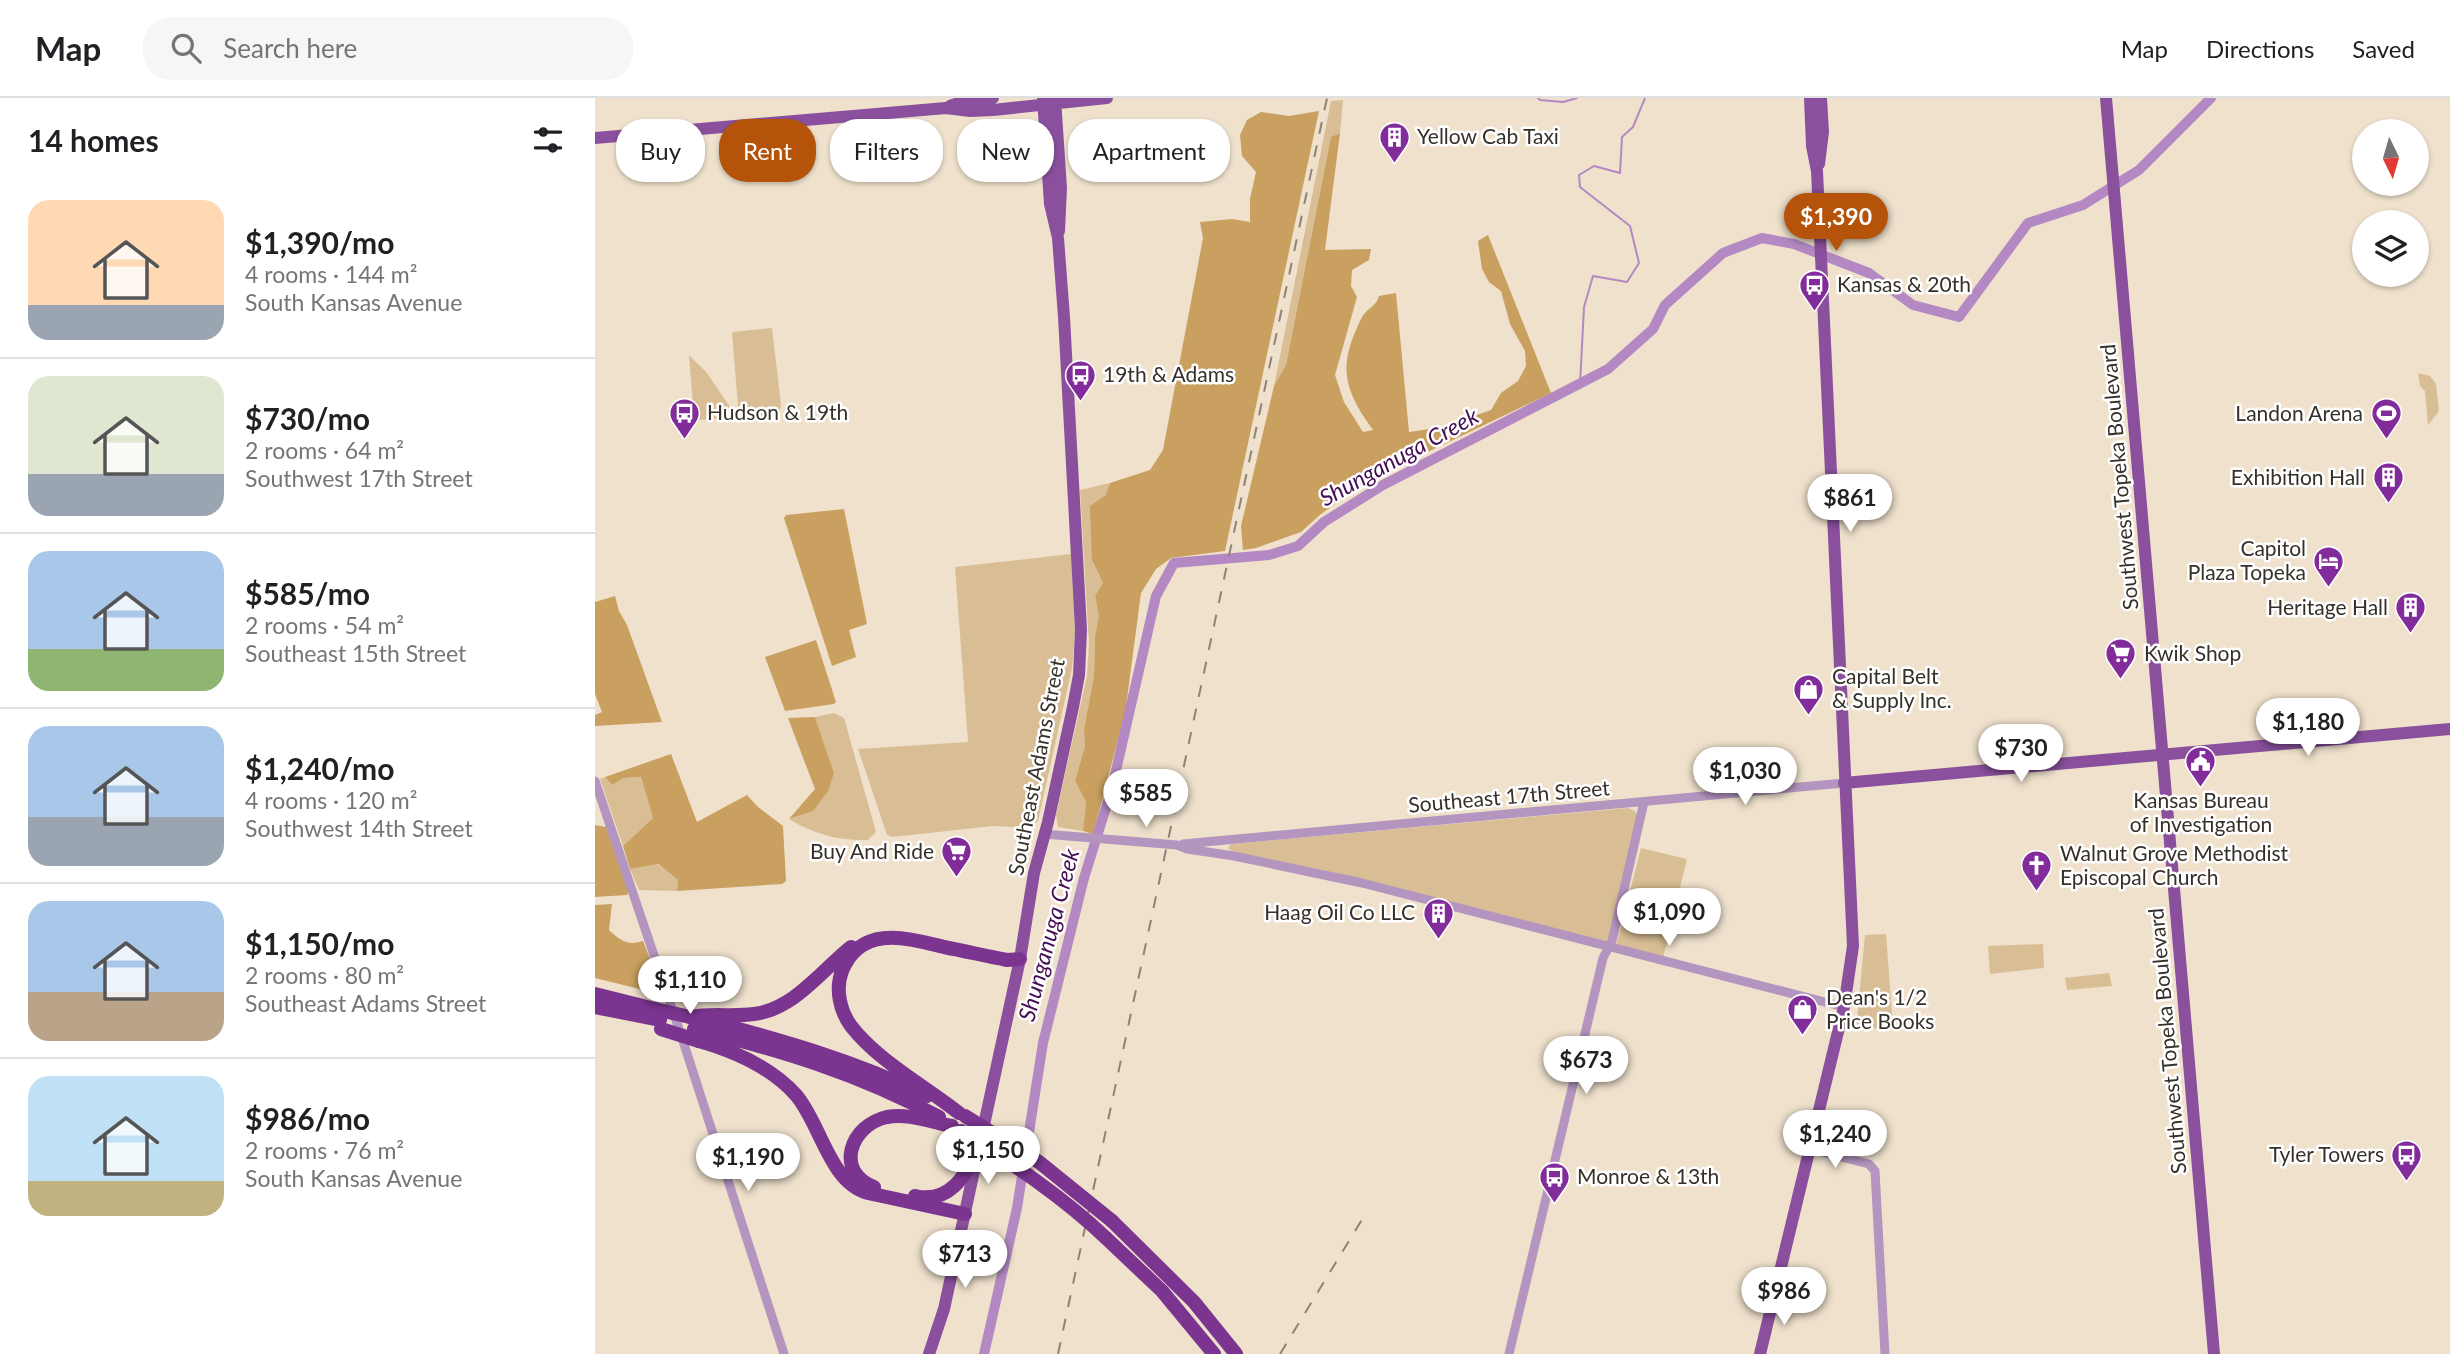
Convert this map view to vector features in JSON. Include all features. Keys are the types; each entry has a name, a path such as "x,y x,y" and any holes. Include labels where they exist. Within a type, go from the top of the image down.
{"highway":[{"path":"694,1029 709,1013 756,1014 773,1009 796,995 860,940 884,932 902,931 1020,959"},
{"path":"1020,959 1007,960 914,940 884,937 874,940 855,952 843,968 839,985 843,1013 852,1027 959,1122 1039,1163 1112,1221 1193,1302 1236,1354"},
{"path":"595,994 659,1019 694,1029 831,1056 904,1085 959,1122 1076,1211 1162,1291 1214,1354"},
{"path":"601,1009 659,1019 694,1029 785,1083 801,1101 844,1178 855,1188 868,1193 965,1211"},
{"path":"959,1122 891,1117 877,1121 865,1128 854,1142 851,1163 857,1178 874,1187 965,1211"},
{"path":"920,1197 935,1197 949,1192 967,1172 978,1151"}],"main road":[{"path":"946,108 964,101 993,98"},
{"path":"595,138 946,108 969,111 1049,101 1107,98"},
{"path":"1761,1354 1844,1007 1852,961 1853,929 1817,171 1812,146 1810,98"},
{"path":"1817,171 1822,153 1821,98"},
{"name":"Southwest Topeka Boulevard","path":"2106,98 2214,1354"},
{"name":"Southeast Adams Street","path":"929,1354 941,1321 1020,959 1034,873 1076,691 1081,647 1058,238 1061,206 1049,101"},
{"path":"1844,783 2450,729"}],"street":[{"path":"595,781 784,1354"},
{"name":"Southeast 17th Street","path":"1177,845 1844,783"},
{"path":"1509,1354 1603,958 1612,940 1644,802"},
{"path":"1044,834 1177,845 1234,856 1386,889 1844,1007"},
{"path":"1221,841 1227,852 1234,856"},
{"path":"1810,1149 1872,1166 1876,1178 1885,1354"}],"shaded area":[{"path":"1343,100 1340,133 1331,138 1286,365 1274,386 1331,101"},
{"path":"1319,111 1225,551 1171,558 1156,569 1141,593 1125,714 1093,834 1083,831 1086,802 1075,781 1085,746 1084,729 1094,676 1095,636 1099,616 1095,596 1103,583 1092,560 1090,506 1106,495 1110,483 1150,470 1163,450 1203,238 1200,222 1232,219 1250,222 1250,199 1256,172 1242,156 1240,135 1247,120 1261,112 1289,116"},
{"path":"1340,133 1325,250 1371,249 1369,260 1352,270 1351,286 1357,297 1335,375 1344,402 1363,432 1373,430 1355,401 1347,375 1347,363 1349,349 1362,317 1379,296 1396,293 1409,432 1442,427 1491,410 1501,393 1518,381 1526,366 1525,351 1510,324 1501,291 1489,282 1482,269 1478,241 1488,235 1551,393 1369,480 1321,514 1301,532 1243,550 1241,526 1274,386 1286,365 1331,137"},
{"path":"772,328 780,411 769,416 751,417 741,412 738,407 732,332"},
{"path":"689,355 707,373 734,413 733,418 694,418"},
{"path":"2418,373 2430,376 2436,384 2439,411 2428,425 2425,391 2420,386"},
{"path":"1110,483 1092,560 1103,583 1095,596 1099,616 1095,636 1094,676 1084,729 1085,746 1075,781 1086,802 1083,831 1058,827 1056,815 1087,676 1089,644 1080,490"},
{"path":"844,509 867,624 849,630 856,657 832,666 784,518 786,515"},
{"path":"1071,554 1075,634 1072,668 1038,821 1030,828 993,826 892,837 887,835 858,749 968,742 955,567"},
{"path":"615,596 662,722 595,726 595,715 602,712 595,694 595,602"},
{"path":"816,640 836,702 785,711 765,657"},
{"path":"834,713 844,718 876,832 868,840 827,836 789,819 813,811 834,773 815,717"},
{"path":"815,717 834,773 828,791 813,811 789,819 815,789 788,718"},
{"path":"671,754 697,822 747,795 783,826 786,881 782,884 677,891 678,880 658,864 630,869 623,846 653,818 641,777 624,778 612,785 605,777"},
{"path":"605,777 612,785 624,778 641,777 653,818 623,846 600,779"},
{"path":"1628,808 1635,811 1638,817 1608,942 1228,848 1231,844"},
{"path":"595,825 606,827 629,891 627,895 595,897"},
{"path":"1641,848 1687,859 1663,958 1616,946"},
{"path":"657,864 678,880 677,891 639,890 630,869"},
{"path":"612,904 609,930 625,942 643,941 664,995 595,978 595,905"},
{"path":"1886,934 1893,1027 1856,1030 1865,935"},
{"path":"2043,944 2044,968 1990,974 1988,946"},
{"path":"2109,973 2112,986 2067,990 2065,978"}],"waterway":[{"path":"1538,98 1563,102 1577,98"},
{"path":"1580,384 1584,307 1593,276 1627,282 1639,263 1630,226 1580,187 1579,175 1594,166 1620,173 1622,137 1633,127 1645,98"},
{"name":"Shunganuga Creek","path":"984,1354 1017,1208 1043,1043 1084,878 1112,788 1156,596 1174,563 1269,555 1298,546 1324,522 1383,485 1608,369 1653,329 1665,305 1723,253 1762,238 1794,244 1869,273 1913,305 1959,317 2028,223 2083,205 2139,170 2211,98"}],"railway":[{"path":"1058,1354 1327,98"},
{"path":"1280,1354 1363,1218"}],"place":[{"name":"Yellow Cab Taxi","path":"1394,164"},
{"name":"Kansas & 20th","path":"1814,312"},
{"name":"19th & Adams","path":"1080,402"},
{"name":"Hudson & 19th","path":"684,440"},
{"name":"Landon Arena","path":"2386,441"},
{"name":"Exhibition Hall","path":"2388,505"},
{"name":"Capitol Plaza Topeka","path":"2329,588"},
{"name":"Heritage Hall","path":"2411,635"},
{"name":"Kwik Shop","path":"2121,681"},
{"name":"Capital Belt & Supply Inc.","path":"1809,716"},
{"name":"Kansas Bureau of Investigation","path":"2201,788"},
{"name":"Buy And Ride","path":"957,879"},
{"name":"Walnut Grove Methodist Episcopal Church","path":"2037,893"},
{"name":"Haag Oil Co LLC","path":"1438,940"},
{"name":"Dean's 1/2 Price Books","path":"1803,1037"},
{"name":"Tyler Towers","path":"2407,1182"},
{"name":"Monroe & 13th","path":"1554,1204"}]}
